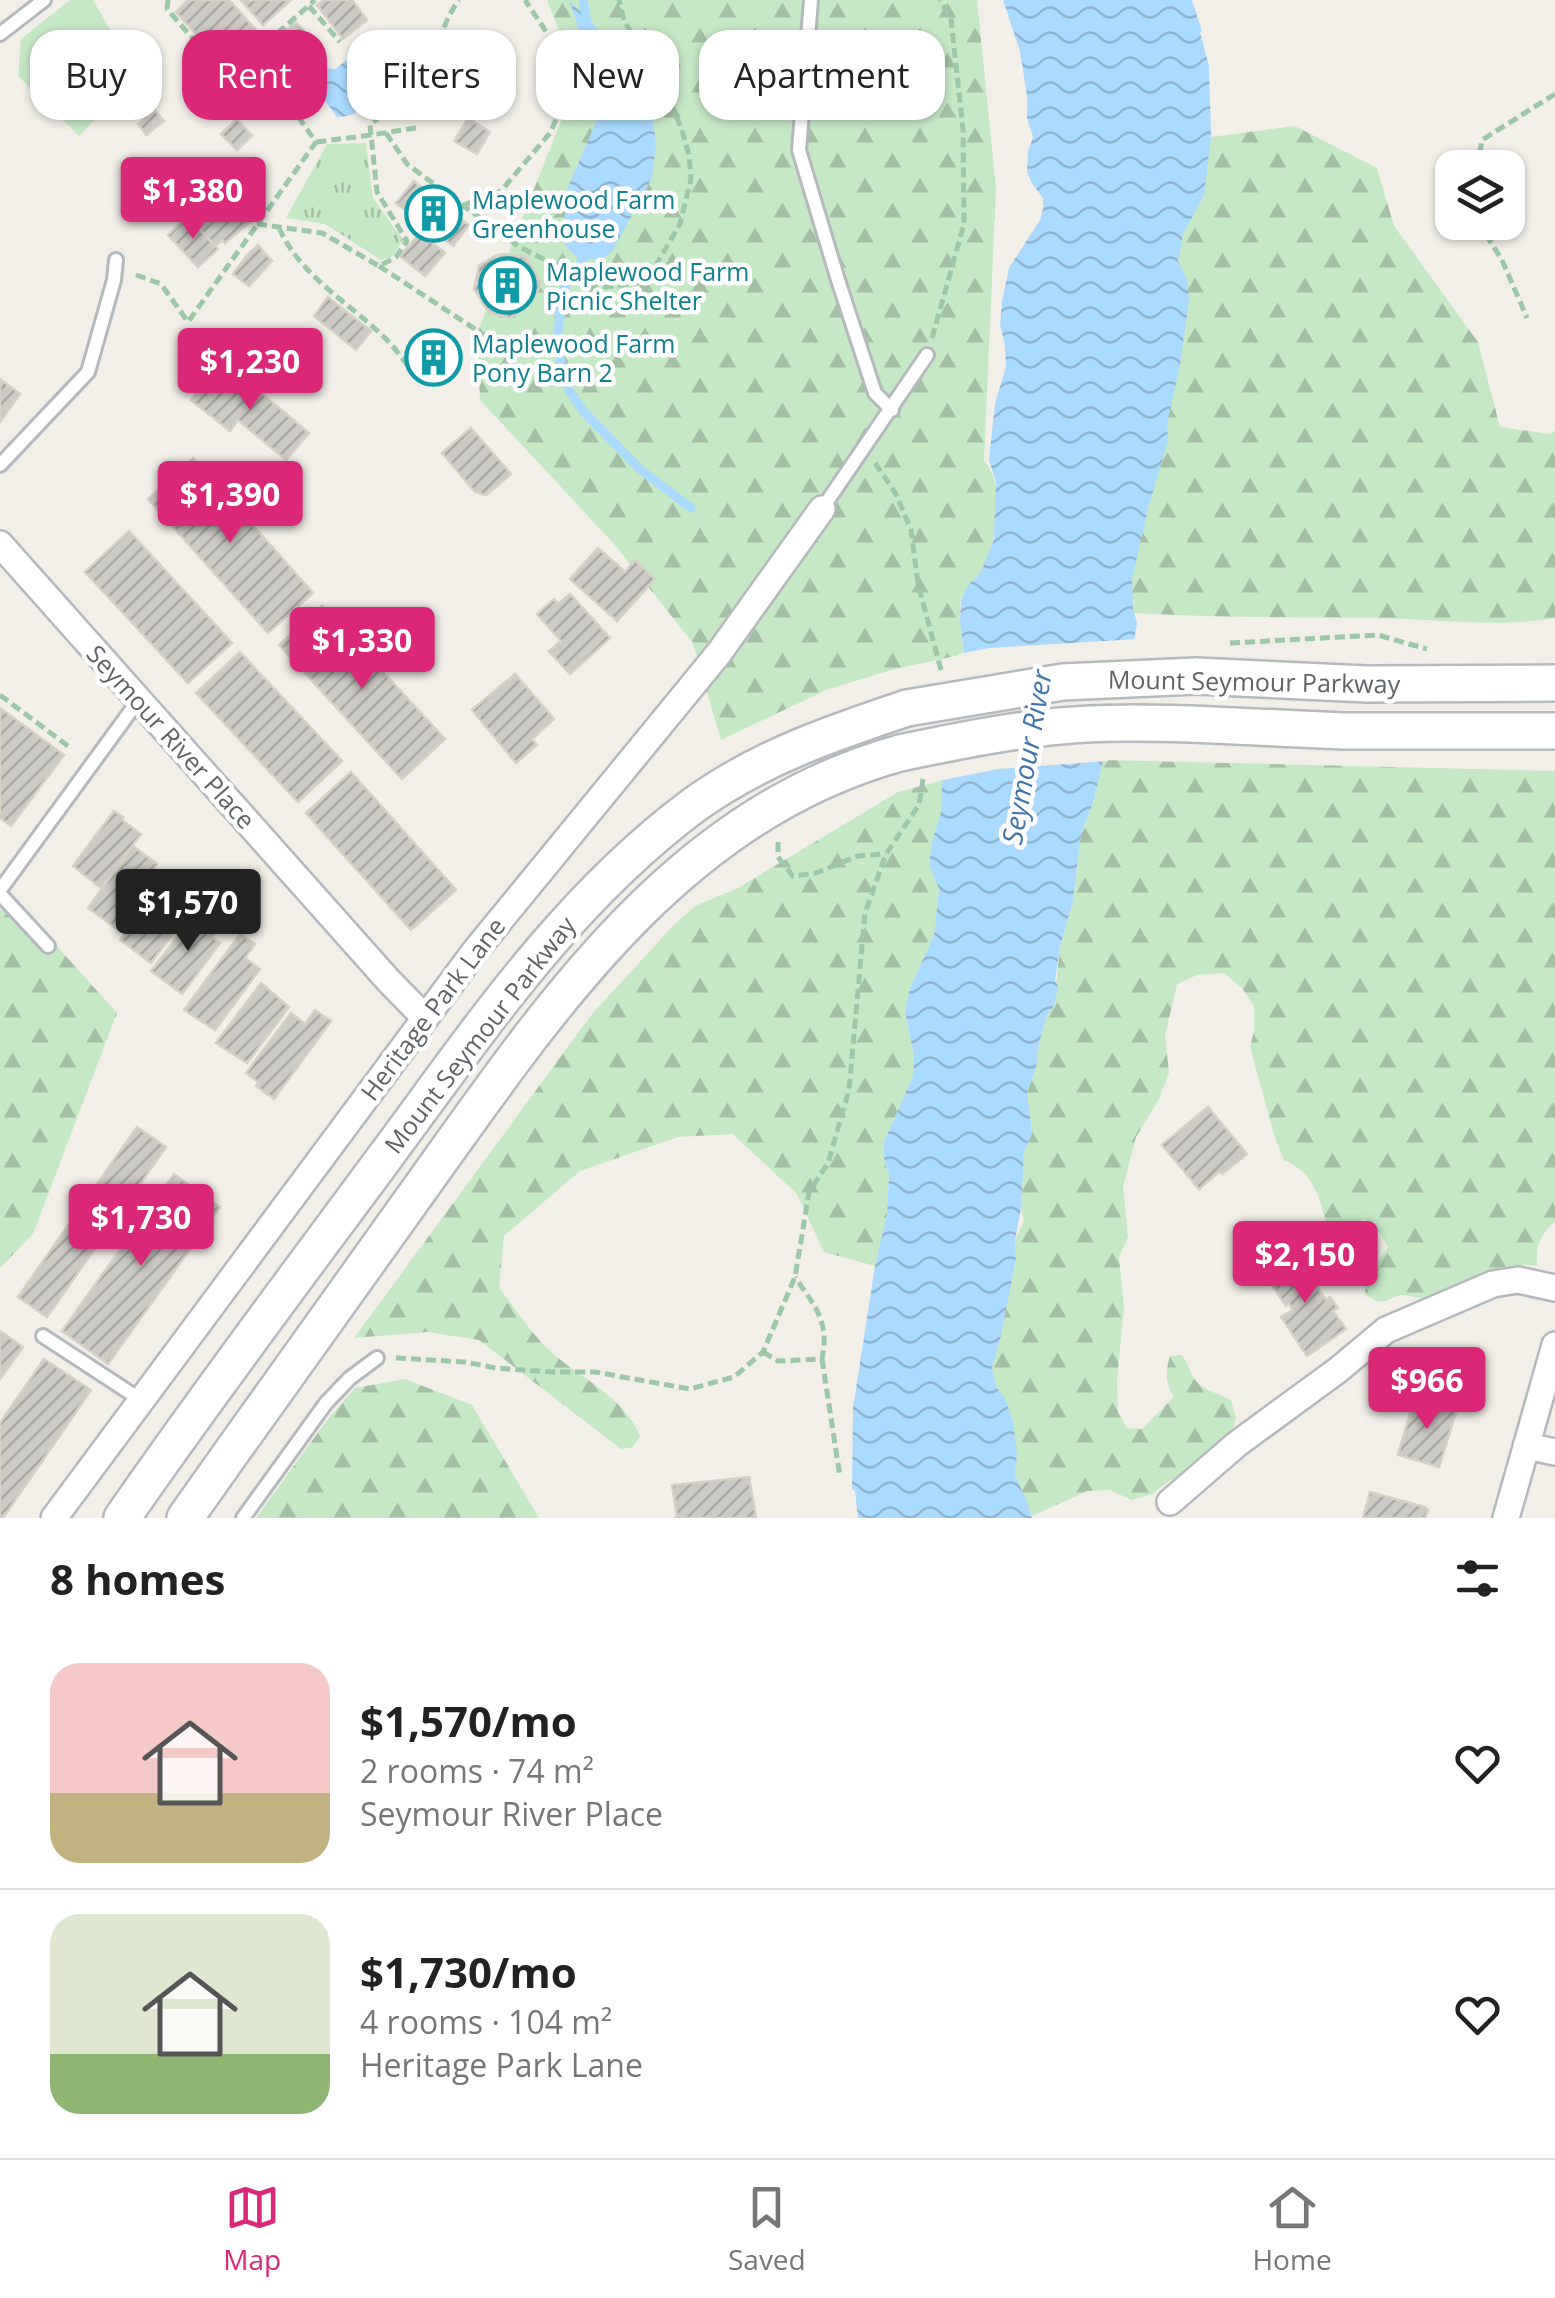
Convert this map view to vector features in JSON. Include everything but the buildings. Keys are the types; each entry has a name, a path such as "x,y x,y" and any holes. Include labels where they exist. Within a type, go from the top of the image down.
{"main road":[{"name":"Mount Seymour Parkway","path":"122,1518 495,1007 579,906 696,804 759,766 817,738 907,708 1063,682 1196,676 1367,684 1555,683"},
{"name":"Mount Seymour Parkway","path":"184,1518 511,1063 578,976 672,880 726,837 782,802 834,776 913,762 971,738 1061,726 1123,723 1344,731 1555,730"}],"street":[{"name":"Heritage Park Lane","path":"54,1518 475,951 719,652 822,509"},
{"name":"Seymour River Place","path":"0,544 425,1018"},
{"path":"1170,1502 1237,1444 1386,1330 1492,1284 1518,1280 1555,1288"},
{"path":"1506,1518 1555,1345"},
{"path":"1526,1446 1555,1452"}],"lane":[{"path":"0,34 44,0"},
{"path":"812,0 799,150 875,393 892,410"},
{"path":"0,465 88,372 116,260"},
{"path":"822,509 927,355"},
{"path":"48,946 0,892 138,701"},
{"path":"43,1336 140,1400"},
{"path":"243,1518 326,1403 350,1378 378,1358"}],"path":[{"path":"168,0 166,10 184,30"},
{"path":"282,30 315,0"},
{"path":"379,266 396,257 408,241 377,192 370,125 410,91 459,0"},
{"path":"463,206 501,191 550,133 566,97 559,50 524,0"},
{"path":"386,133 407,164 518,246 606,287 649,277 680,224 691,178 689,155 680,127 624,20 619,0"},
{"path":"927,355 964,224 963,129 951,18 940,0"},
{"path":"309,6 340,42"},
{"path":"1480,150 1482,140 1555,94"},
{"path":"300,120 316,142"},
{"path":"128,272 161,284 188,322 316,142 416,128"},
{"path":"257,224 322,233 484,336"},
{"path":"279,228 286,244 332,294 386,340 420,382"},
{"path":"1489,240 1527,318"},
{"path":"865,449 896,494 910,530 918,584 942,671"},
{"path":"1219,643 1378,635 1425,649 1444,649"},
{"path":"0,695 72,748"},
{"path":"378,1358 595,1372 690,1389 734,1377 762,1352 795,1277 809,1192 828,1163 849,1090 865,913 886,854 919,805 913,762"},
{"path":"778,839 778,857 794,876 816,873 858,856 886,854"},
{"path":"795,1277 823,1319 826,1339 822,1358 840,1477"},
{"path":"762,1352 778,1360 822,1358"}],"green space":[{"path":"70,0 93,0 110,30 32,30"},
{"path":"547,0 977,0 996,189 984,461 995,485 997,516 986,562 961,599 964,654 826,690 721,740 693,643 614,544 480,400 477,333 561,120 679,120 679,30 559,30"},
{"path":"30,32 30,88 18,76 21,39"},
{"path":"63,120 94,120 79,136"},
{"path":"1295,126 1377,168 1394,226 1478,342 1500,427 1550,434 1555,430 1555,618 1488,623 1121,612 1171,245 1203,138"},
{"path":"366,143 373,198 403,240 393,256 381,260 325,224 286,218 327,144"},
{"path":"1103,760 1555,771 1555,1222 1540,1241 1538,1266 1508,1266 1422,1298 1402,1295 1381,1302 1365,1294 1367,1278 1388,1247 1365,1219 1330,1233 1311,1181 1284,1160 1250,1047 1254,1006 1242,988 1224,973 1197,975 1177,984 1165,1036 1169,1073 1159,1099 1136,1137 1123,1187 1128,1237 1119,1257 1124,1307 1118,1412 1127,1428 1142,1429 1174,1397 1167,1381 1167,1367 1170,1356 1182,1355 1199,1384 1231,1400 1236,1418 1230,1437 1210,1448 1190,1472 1152,1494 1132,1500 1110,1490 1087,1491 1032,1516 1015,1474 1017,1455 1005,1398 996,1387 992,1368 1016,1258 1015,1240 1024,1221 1024,1152 1032,1133 1027,1092 1047,1015 1054,1006 1060,947 1073,901 1081,834"},
{"path":"944,780 929,865 939,889 934,935 910,988 906,1017 914,1056 913,1076 884,1142 889,1175 887,1213 875,1266 824,1252 797,1194 733,1134 678,1137 580,1171 504,1236 499,1288 549,1350 623,1410 640,1436 633,1447 621,1449 479,1340 427,1332 354,1338 592,1014 673,926 695,906 738,888 898,792"},
{"path":"0,910 27,913 117,1013 33,1234 0,1268"},
{"path":"405,1379 472,1405 539,1518 256,1518 355,1388"}],"water":[{"path":"569,0 598,30 579,30"},
{"name":"Seymour River","path":"1003,0 1192,0 1209,66 1211,135 1204,195 1183,234 1178,261 1187,280 1189,300 1167,424 1168,440 1132,579 1137,623 1129,671 1081,834 1073,901 1060,947 1054,1006 1047,1015 1027,1092 1032,1133 1024,1152 1016,1258 992,1368 996,1387 1005,1398 1013,1422 1015,1475 1032,1518 858,1518 852,1489 853,1408 887,1213 889,1175 884,1142 913,1076 906,1006 934,935 939,889 929,865 941,812 942,784 964,654 961,600 968,585 981,572 994,539 996,482 989,460 995,403 1006,367 1000,325 1002,301 1009,268 1043,209 1043,198 1027,171 1033,137 1027,118 1020,51"},
{"path":"347,60 346,116 337,117 327,104 327,68 335,69"},
{"path":"597,120 653,120 656,144 652,178 613,250 601,260 581,260 558,234 564,222 568,187"}],"pier":[{"path":"1138,639 1134,672 1108,761 998,769 938,781 959,654 989,648"}],"waterway":[{"path":"583,0 588,27"},
{"path":"587,252 563,290 558,332 568,389 584,412 640,469 691,508"}],"place":[{"name":"Maplewood Farm Greenhouse","path":"433,214"},
{"name":"Maplewood Farm Picnic Shelter","path":"507,286"},
{"name":"Maplewood Farm Pony Barn 2","path":"433,358"}]}
